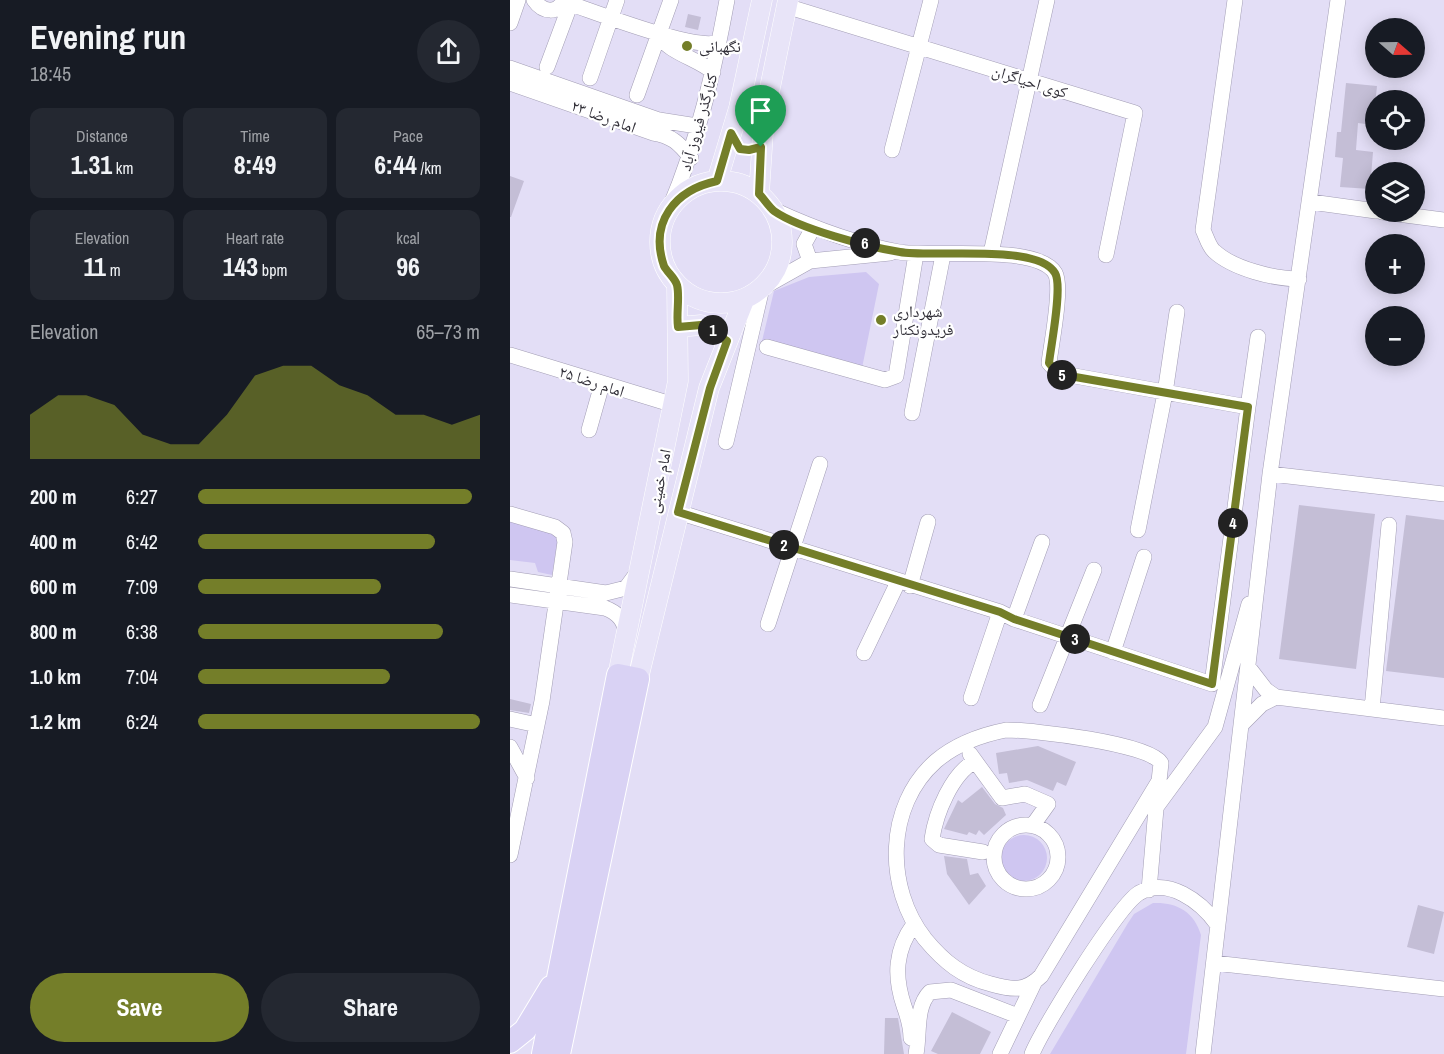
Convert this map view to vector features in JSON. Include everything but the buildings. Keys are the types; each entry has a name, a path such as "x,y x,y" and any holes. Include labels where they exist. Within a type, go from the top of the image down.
{"highway":[{"path":"543,1054 628,677"},
{"path":"559,1054 628,677"},
{"path":"510,1042 525,1030 561,970"}],"main road":[{"path":"717,181 731,133 762,0"},
{"path":"759,194 764,117 787,3"},
{"path":"731,133 740,149 749,150 761,147"},
{"path":"717,181 739,184 759,194 774,210 781,230 782,251 775,271 762,288 744,300 715,304 701,301 677,285 665,268 660,247 662,226 670,207 683,194 699,185 717,181"},
{"name":"امام خمینی","path":"628,677 627,637 678,381 677,285"},
{"name":"امام خمینی","path":"628,677 678,512 710,388 744,300"},
{"path":"678,327 701,325 727,341"}],"street":[{"path":"510,23 518,0"},
{"path":"534,0 548,10 559,8 568,1"},
{"path":"590,78 617,0"},
{"path":"637,95 671,0"},
{"name":"کنارگذر فیروز آباد","path":"670,207 691,158 697,126 713,72 728,0"},
{"path":"892,150 931,0"},
{"path":"991,253 1047,0"},
{"path":"1235,0 1203,230 1213,251 1232,261 1257,273 1281,279 1299,279"},
{"path":"1203,1054 1270,474 1311,202 1338,0"},
{"path":"568,1 658,34 708,45 719,42"},
{"path":"547,67 568,1"},
{"name":"کوی احیاگران","path":"787,3 1135,113 1106,255"},
{"path":"658,34 662,42 701,61 713,72"},
{"name":"امام رضا ۲۳","path":"510,68 659,120 697,126"},
{"name":"امام رضا ۲۳","path":"510,83 653,134 667,136 678,141 691,158"},
{"path":"1311,202 1365,209"},
{"path":"774,210 813,228 899,252 943,255 991,253 1039,261 1055,273 1058,280 1049,363 1062,375 1248,407"},
{"path":"1425,218 1444,220"},
{"path":"810,261 804,244 813,228"},
{"path":"726,442 762,288 810,261 899,252"},
{"path":"767,347 885,380 896,376 916,254"},
{"path":"912,413 943,255"},
{"path":"1137,530 1165,393 1177,312"},
{"path":"678,512 1007,616 1212,684 1258,337"},
{"name":"امام رضا ۲۵","path":"510,355 674,405"},
{"path":"589,430 602,384"},
{"path":"768,624 820,464"},
{"path":"1270,474 1444,494"},
{"path":"510,514 555,527 563,532 565,542 537,725 518,777 510,855"},
{"path":"864,653 904,584 928,522"},
{"path":"1372,709 1389,525"},
{"path":"971,698 1042,542"},
{"path":"1113,652 1144,557"},
{"path":"510,595 536,599 557,593 617,591 626,588 643,563"},
{"path":"1156,812 1215,727 1260,567"},
{"path":"1040,705 1094,570"},
{"path":"510,579 538,582 557,593 614,612 625,622 627,637"},
{"path":"536,599 538,582"},
{"path":"1249,668 1266,690 1276,697 1444,718"},
{"path":"1243,723 1262,704 1276,697"},
{"path":"510,718 537,725"},
{"path":"1035,981 1030,987 1019,990 963,975 947,962 914,924 897,882 897,838 902,815 922,775 937,760 963,744 999,731 1034,730 1150,754 1161,763 1149,890"},
{"path":"963,744 1002,798 1025,794 1048,804 1033,825 1011,829 1002,836 994,854 999,874 1005,881 1023,890 1043,885 1050,879 1059,858 1052,837 1033,825"},
{"path":"510,747 518,777"},
{"path":"975,761 964,768 954,781 932,839 939,845 982,852"},
{"path":"1000,1054 1014,1031 1018,1016 1035,981 1159,781"},
{"path":"1140,813 1156,812"},
{"path":"1032,1051 1123,909 1138,894 1149,890 1176,892 1197,901 1217,924"},
{"path":"912,1050 910,1020 900,987 897,962 900,947 914,924"},
{"path":"1214,963 1444,989"},
{"path":"912,1050 924,998 930,992 951,990 1018,1016"}],"shaded area":[{"path":"866,272 879,284 862,368 762,341 774,291 809,277"},
{"path":"510,520 553,532 558,537 552,575 538,572 535,563 510,560"},
{"path":"1024,835 1040,842 1047,858 1040,874 1024,881 1008,874 1001,858 1008,842"},
{"path":"1153,903 1176,906 1189,914 1201,935 1186,1054 1050,1054 1134,914"}],"place":[{"name":"نگهبانی","path":"687,46"},
{"name":"شهرداری فریدونکنار","path":"881,320"}],"route":[{"path":"731,133 740,149 749,150 761,147 759,194 774,210 813,228 899,252 943,255 991,253 1039,261 1051,268 1058,280 1049,363 1058,374 1248,407 1212,684 1014,619 1000,612 678,512 710,388 727,341 701,325 678,327 677,285 665,268 660,247 662,226 670,207 683,194 699,185 717,181 731,133"}]}
